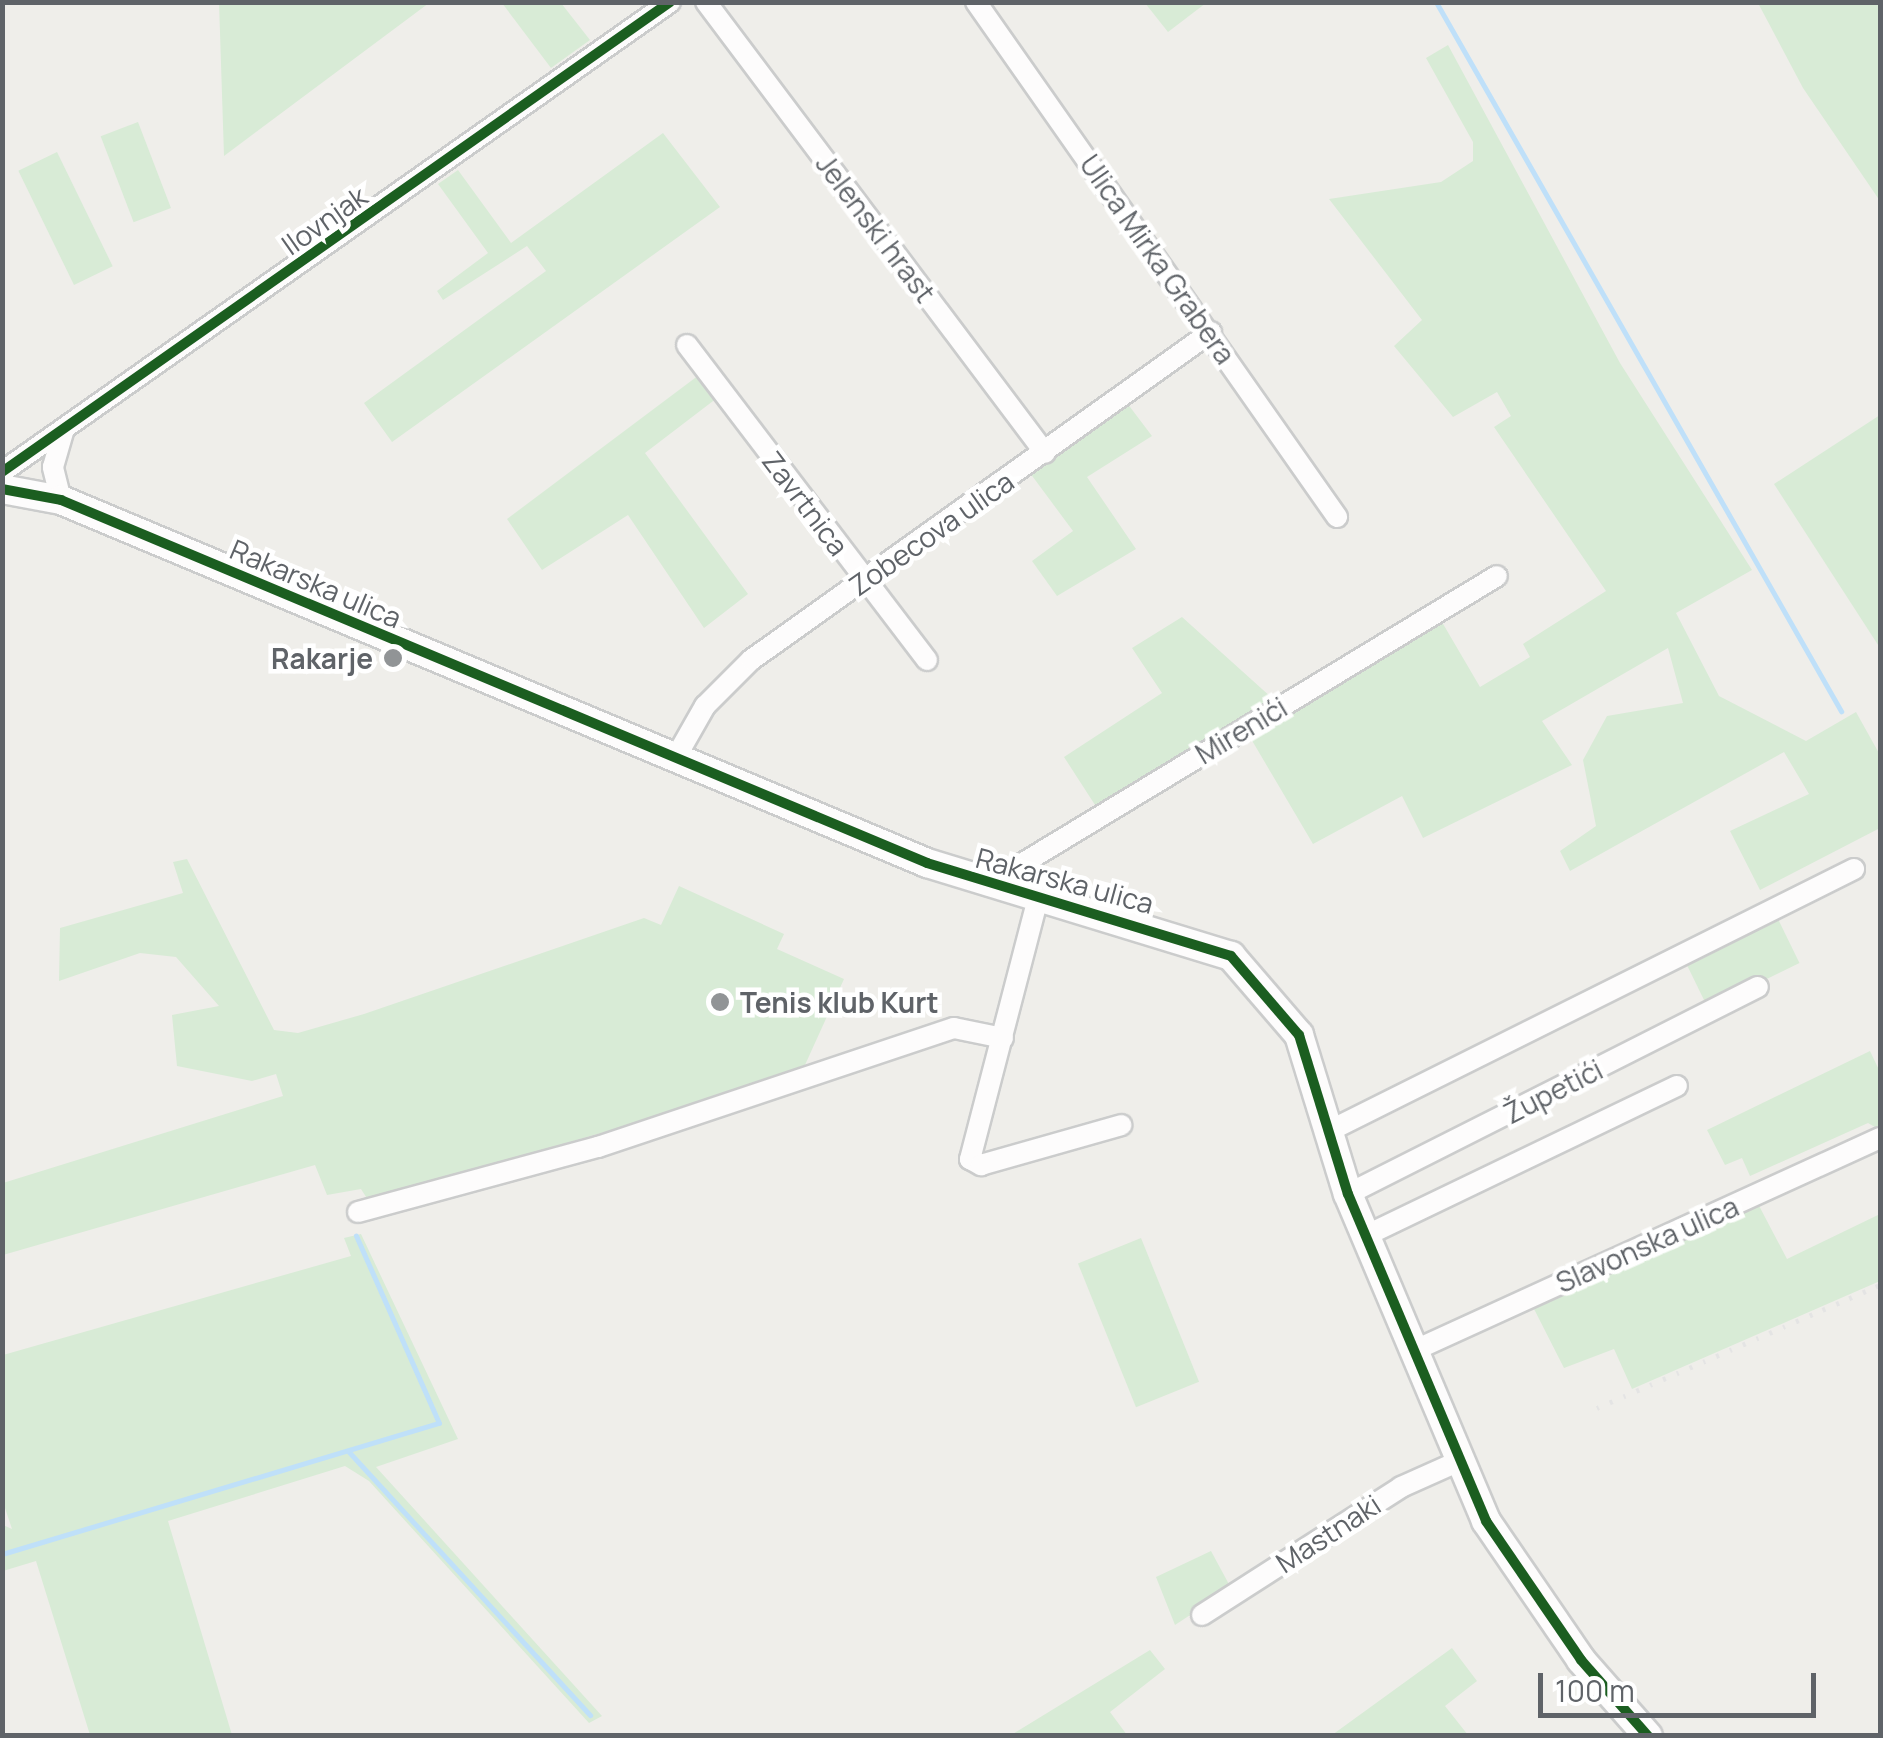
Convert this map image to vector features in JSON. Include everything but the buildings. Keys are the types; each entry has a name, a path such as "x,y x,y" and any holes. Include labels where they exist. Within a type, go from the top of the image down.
{"main road":[{"name":"Rakarska ulica","path":"4,472 62,500 987,885 1037,902 1168,930 1231,956 1298,1035 1348,1194 1459,1461 1504,1553 1648,1736"}],"street":[{"name":"Ilovnjak","path":"4,472 670,2"},
{"name":"Jelenski hrast","path":"706,2 1045,453"},
{"name":"Ulica Mirka Grabera","path":"976,2 1211,332 1337,517"},
{"name":"Zobecova ulica","path":"676,757 736,672 1211,332"},
{"name":"Zavrtnica","path":"686,345 927,660"},
{"path":"62,500 53,467 63,432"},
{"name":"Mirenići","path":"987,885 1497,576"},
{"path":"1327,1132 1854,869"},
{"path":"1037,902 974,1165 1121,1125"},
{"name":"Župetići","path":"1348,1194 1758,987"},
{"path":"358,1212 598,1147 954,1028 1003,1038"},
{"path":"1365,1236 1677,1086"},
{"name":"Slavonska ulica","path":"1413,1351 1880,1138"},
{"name":"Mastnaki","path":"1202,1615 1401,1487 1459,1461"}],"green space":[{"path":"219,2 429,2 429,3 224,156"},
{"path":"502,3 561,3 590,40 551,68"},
{"path":"1145,3 1206,3 1168,32"},
{"path":"1758,3 1880,3 1880,201 1803,88"},
{"path":"1448,45 1620,363 1752,570 1676,613 1719,696 1806,741 1856,712 1880,755 1880,828 1760,890 1730,831 1809,794 1784,752 1570,871 1560,851 1596,826 1583,760 1607,716 1683,703 1668,648 1542,721 1572,765 1423,838 1402,796 1313,844 1247,732 1439,617 1480,687 1530,657 1523,644 1606,591 1494,427 1511,416 1497,392 1453,417 1394,346 1422,320 1329,199 1441,182 1473,161 1473,142 1426,58"},
{"path":"138,122 171,208 134,222 101,136"},
{"path":"663,133 720,207 392,442 364,403 546,271 527,246 443,300 437,291 488,253 438,184 458,170 511,243"},
{"path":"57,152 113,266 74,285 18,171"},
{"path":"699,375 717,398 645,453 748,594 704,628 628,515 542,570 507,519"},
{"path":"1127,403 1152,436 1087,477 1136,549 1057,596 1032,561 1073,531 1030,473"},
{"path":"1880,415 1880,648 1774,484"},
{"path":"1182,617 1273,699 1097,808 1064,757 1162,693 1132,648"},
{"path":"187,859 274,1030 298,1033 364,1014 644,918 661,925 679,886 784,934 777,949 844,979 800,1076 368,1200 361,1189 327,1195 315,1165 3,1255 3,1183 283,1096 276,1074 252,1081 177,1066 172,1015 219,1006 176,957 140,953 59,981 60,928 183,893 173,862"},
{"path":"1778,919 1799,963 1708,1008 1686,964"},
{"path":"1870,1051 1880,1072 1880,1130 1868,1123 1750,1176 1742,1158 1725,1165 1707,1130"},
{"path":"1756,1200 1787,1259 1880,1214 1880,1281 1632,1389 1614,1349 1564,1368 1533,1307"},
{"path":"361,1234 458,1439 376,1467 602,1716 589,1723 369,1481 345,1466 168,1521 232,1735 90,1735 36,1561 3,1571 3,1525 12,1529 3,1502 3,1355 351,1256 344,1238"},
{"path":"1141,1238 1199,1382 1136,1407 1078,1263"},
{"path":"1211,1551 1231,1588 1175,1625 1156,1577"},
{"path":"1452,1648 1477,1681 1445,1706 1468,1735 1332,1735"},
{"path":"1150,1650 1165,1669 1110,1712 1127,1735 1011,1735"}],"waterway":[{"path":"1436,2 1841,711"},
{"path":"2,1554 439,1423 356,1236"},
{"path":"349,1452 590,1715"}],"railway":[{"path":"1597,1408 1880,1285"}],"cycle path":[{"path":"2,472 670,2"},
{"path":"2,489 61,500 927,863 1231,956 1299,1035 1348,1194 1486,1521 1581,1660 1648,1736"}],"place":[{"name":"Rakarje","path":"393,658"},
{"name":"Tenis klub Kurt","path":"720,1002"}]}
